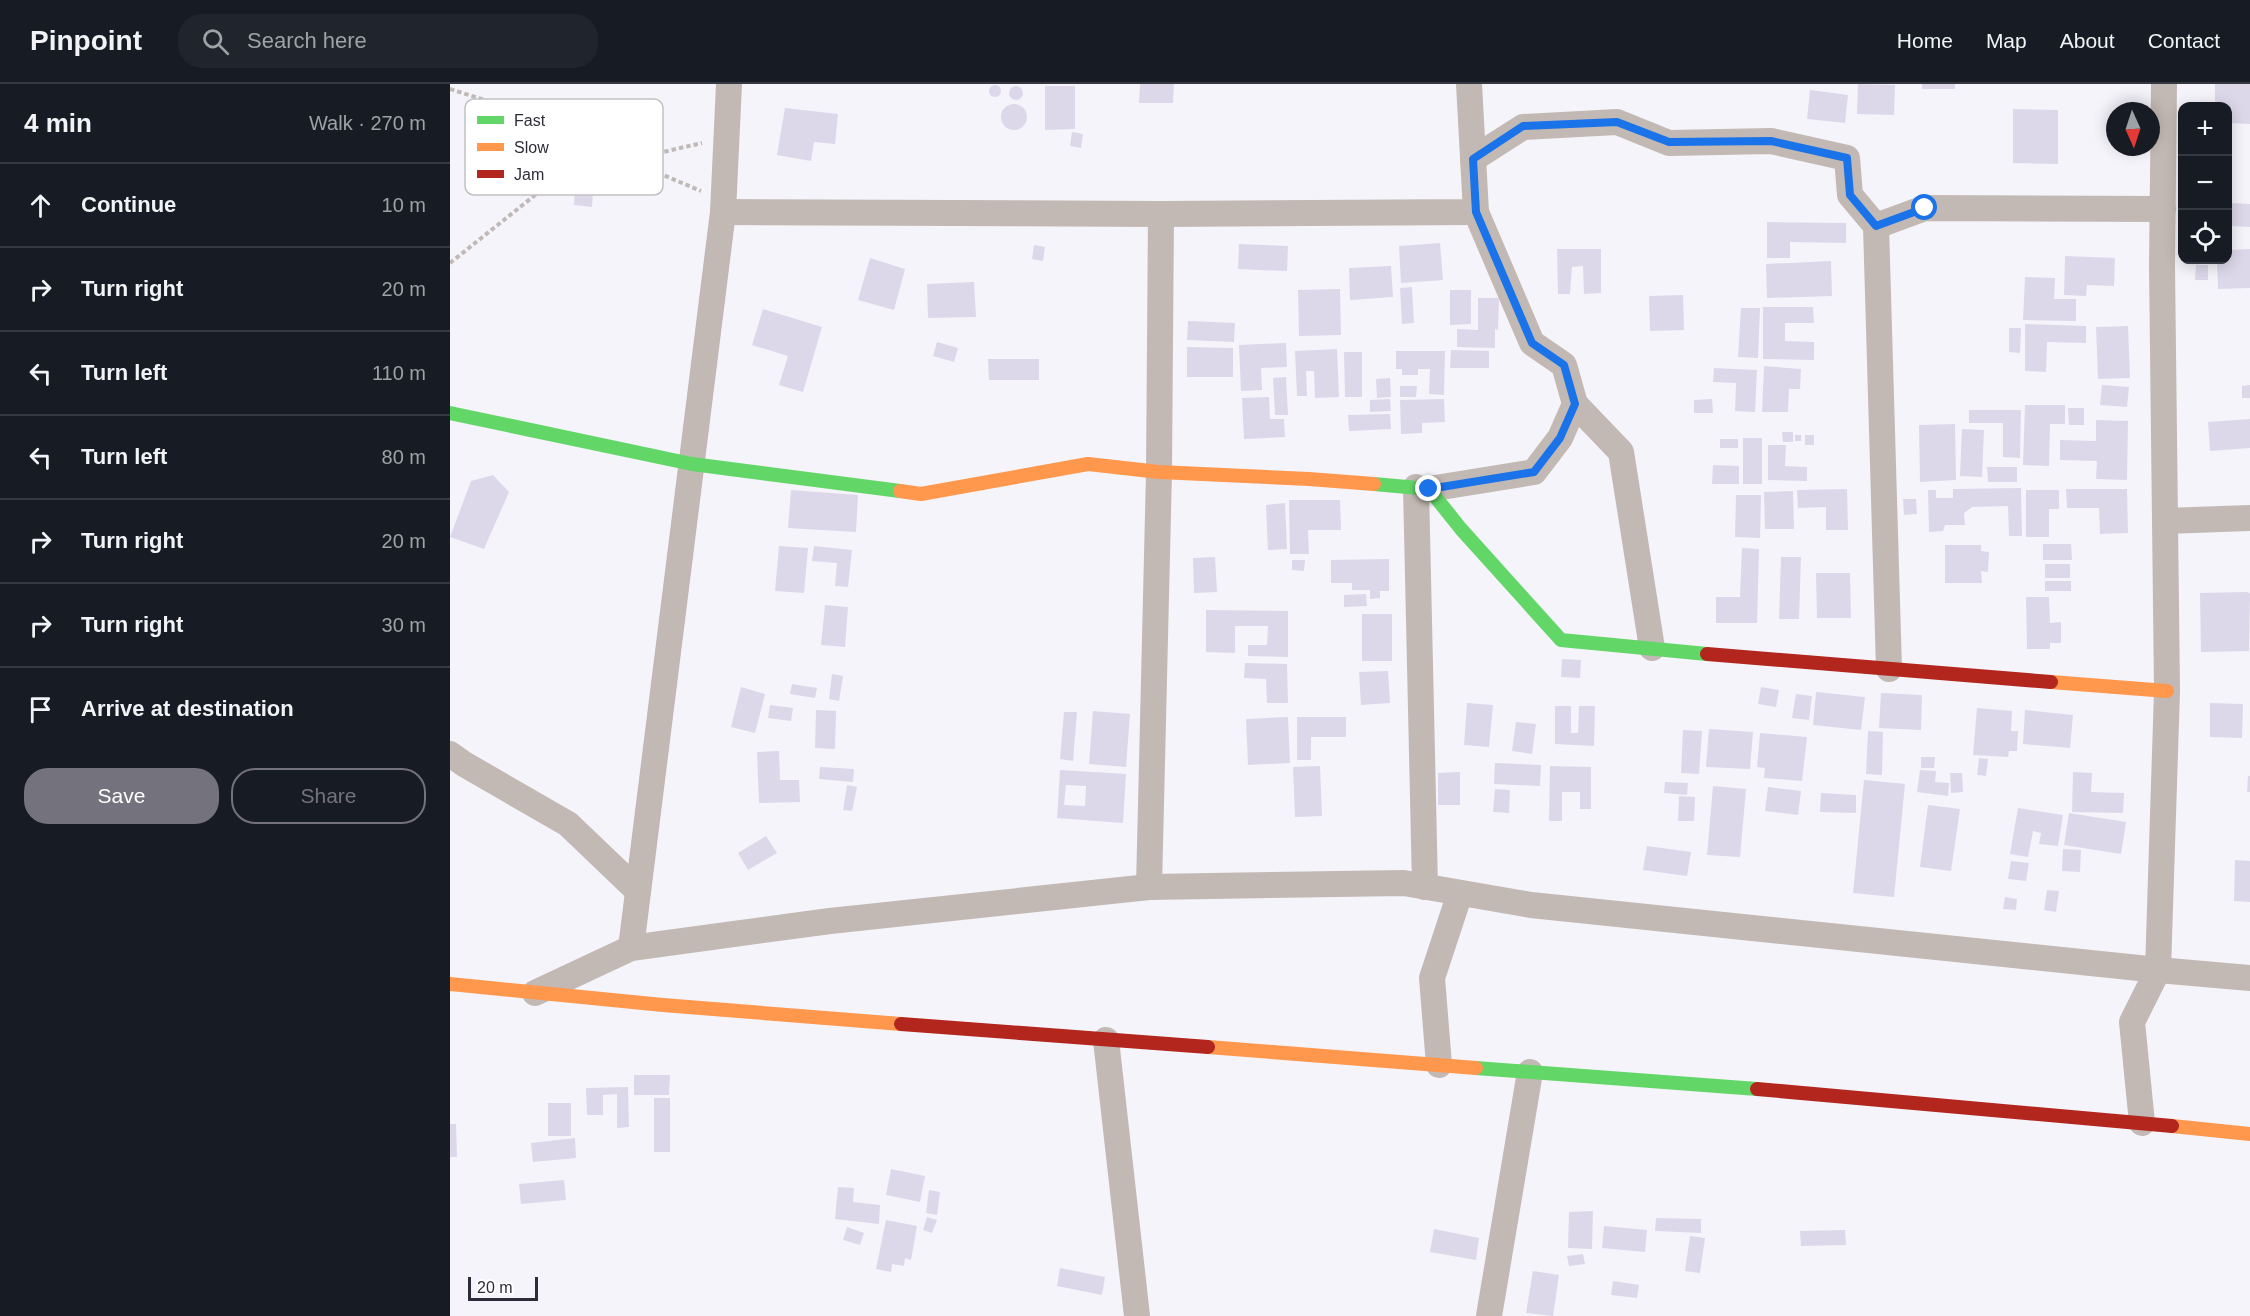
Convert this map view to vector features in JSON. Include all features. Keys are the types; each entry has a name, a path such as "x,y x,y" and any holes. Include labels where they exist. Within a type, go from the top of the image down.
{"main road":[{"path":"450,413 692,464 921,494 1088,464 1159,472 1309,479 1423,488 1561,640 2167,691"},
{"path":"450,984 1106,1040 2028,1111 2250,1134"}],"street":[{"path":"631,948 724,206 729,84"},
{"path":"1469,84 1476,212 1532,343 1564,365 1575,404 1621,452 1652,648"},
{"path":"2142,1123 2132,1022 2158,970 2167,691 2164,84"},
{"path":"1473,159 1523,126 1617,122 1669,142 1771,141 1847,158 1850,195 1876,226 1889,669"},
{"path":"724,206 1161,214 1476,212"},
{"path":"1876,226 1925,208 2163,208"},
{"path":"1149,887 1159,472 1161,214"},
{"path":"1425,887 1423,488 1534,472 1560,438 1575,404"},
{"path":"2165,521 2250,518"},
{"path":"450,754 568,824 638,891"},
{"path":"535,993 631,948 842,919 1149,887 1404,883 1531,905 2250,978"},
{"path":"1439,1065 1432,978 1460,892"},
{"path":"1106,1040 1137,1316"},
{"path":"1489,1316 1530,1072"}],"path":[{"path":"450,89 481,99"},
{"path":"663,151 727,138"},
{"path":"663,176 724,206"},
{"path":"450,263 534,195"}],"building":[{"path":"1140,84 1174,84 1173,103 1139,103"},
{"path":"1858,84 1895,85 1894,115 1857,114"},
{"path":"1922,84 1955,84 1955,89 1922,89"},
{"path":"2215,84 2250,84 2250,124 2232,123 2232,102 2215,102"},
{"path":"995,85 1001,91 995,97 989,91"},
{"path":"1016,86 1021,88 1023,93 1021,98 1016,100 1011,98 1009,93 1011,88"},
{"path":"1045,86 1075,86 1075,129 1045,130"},
{"path":"1810,90 1848,95 1845,123 1807,119"},
{"path":"1014,104 1023,108 1027,117 1023,126 1014,130 1005,126 1001,117 1005,108"},
{"path":"785,108 838,114 835,144 814,142 811,161 777,155"},
{"path":"2013,109 2058,110 2058,164 2013,163"},
{"path":"1072,132 1083,134 1081,148 1070,146"},
{"path":"575,195 593,195 592,207 574,205"},
{"path":"2232,203 2250,204 2250,227 2232,226"},
{"path":"1767,222 1846,223 1846,243 1790,242 1790,258 1767,258"},
{"path":"1440,243 1443,280 1401,283 1399,246"},
{"path":"1239,244 1288,246 1287,271 1238,269"},
{"path":"1034,245 1045,247 1043,261 1032,259"},
{"path":"1557,249 1601,249 1601,293 1584,294 1583,266 1572,267 1570,294 1558,294"},
{"path":"2250,249 2250,288 2218,289 2217,264 2232,264 2232,250"},
{"path":"2065,256 2115,258 2114,286 2087,285 2086,296 2064,295"},
{"path":"870,258 905,269 894,310 858,300"},
{"path":"1831,261 1832,296 1767,298 1766,264"},
{"path":"2196,265 2208,265 2208,280 2195,280"},
{"path":"1391,266 1393,297 1350,300 1349,268"},
{"path":"2025,277 2055,278 2054,299 2076,299 2076,321 2023,320"},
{"path":"974,282 976,317 928,318 927,284"},
{"path":"1412,287 1414,323 1402,324 1400,288"},
{"path":"1340,289 1341,335 1299,336 1298,290"},
{"path":"1450,290 1471,290 1471,324 1450,325"},
{"path":"1683,295 1684,330 1650,331 1649,296"},
{"path":"1478,298 1499,298 1495,348 1457,347 1457,329 1478,330"},
{"path":"1763,307 1813,307 1814,323 1785,323 1785,341 1814,342 1814,360 1763,359"},
{"path":"1741,308 1760,308 1758,358 1738,357"},
{"path":"763,309 822,327 803,392 779,385 788,356 752,345"},
{"path":"1188,321 1235,323 1234,342 1187,340"},
{"path":"2025,324 2086,326 2086,343 2047,342 2046,372 2025,371"},
{"path":"2128,326 2130,378 2098,379 2096,327"},
{"path":"2009,328 2021,328 2020,353 2009,352"},
{"path":"937,342 958,348 954,362 933,356"},
{"path":"1286,343 1287,367 1261,368 1262,390 1241,391 1239,345"},
{"path":"1187,347 1233,348 1233,377 1187,377"},
{"path":"1337,349 1339,397 1315,398 1314,371 1306,371 1307,396 1297,396 1295,351"},
{"path":"1451,350 1489,351 1489,368 1450,368"},
{"path":"1396,351 1445,351 1444,395 1429,394 1430,369 1418,369 1418,375 1402,375 1402,369 1396,369"},
{"path":"1344,352 1362,352 1362,397 1345,397"},
{"path":"988,359 1039,359 1039,380 989,380"},
{"path":"1764,366 1801,369 1800,389 1789,389 1788,412 1762,412"},
{"path":"1714,368 1757,370 1755,412 1735,411 1736,383 1713,382"},
{"path":"1286,377 1288,415 1275,415 1273,378"},
{"path":"1390,378 1391,397 1377,398 1376,379"},
{"path":"2102,385 2129,387 2127,407 2100,405"},
{"path":"2250,385 2250,398 2242,398 2242,386"},
{"path":"1400,386 1417,386 1416,397 1400,397"},
{"path":"1269,397 1270,419 1284,419 1285,437 1244,439 1242,398"},
{"path":"1390,399 1391,411 1370,412 1370,400"},
{"path":"1444,399 1445,422 1422,423 1422,433 1401,434 1400,400"},
{"path":"1712,399 1713,413 1694,413 1694,400"},
{"path":"2025,405 2065,405 2065,424 2050,424 2049,466 2023,465"},
{"path":"2068,408 2084,408 2084,425 2069,425"},
{"path":"1969,410 2021,410 2020,458 2003,457 2003,423 1969,423"},
{"path":"1390,414 1391,429 1349,431 1348,415"},
{"path":"2250,419 2250,448 2210,451 2208,422"},
{"path":"2096,420 2128,421 2127,480 2096,479 2097,461 2060,460 2060,440 2096,441"},
{"path":"1955,424 1956,480 1920,482 1919,425"},
{"path":"1962,429 1984,430 1982,477 1960,476"},
{"path":"1782,432 1793,432 1793,442 1783,442"},
{"path":"1795,435 1801,435 1801,441 1795,441"},
{"path":"1805,435 1814,435 1814,445 1805,445"},
{"path":"1743,438 1762,438 1762,484 1743,484"},
{"path":"1720,439 1738,439 1738,448 1720,448"},
{"path":"1768,445 1786,445 1785,466 1807,467 1807,481 1768,480"},
{"path":"1713,465 1739,466 1739,484 1712,484"},
{"path":"1987,467 2017,467 2017,482 1988,482"},
{"path":"493,475 509,492 484,549 450,537 471,481"},
{"path":"2021,488 2022,536 2009,536 2008,506 1972,507 1964,513 1965,525 1945,525 1943,531 1929,532 1928,490 1936,490 1936,498 1953,498 1953,489"},
{"path":"1847,489 1848,530 1826,530 1826,507 1798,508 1797,490"},
{"path":"2066,489 2127,489 2128,533 2100,534 2099,508 2067,508"},
{"path":"791,490 858,495 856,532 788,528"},
{"path":"2026,490 2059,490 2059,509 2049,509 2049,537 2026,537"},
{"path":"1793,491 1794,529 1765,529 1764,492"},
{"path":"1736,495 1761,495 1760,538 1735,537"},
{"path":"1903,499 1916,499 1917,514 1904,515"},
{"path":"1289,500 1340,500 1341,530 1308,530 1309,554 1290,554"},
{"path":"1285,503 1287,549 1268,550 1266,505"},
{"path":"2043,544 2071,544 2072,560 2043,560"},
{"path":"1945,545 1981,545 1981,551 1989,552 1988,572 1981,571 1982,583 1945,583"},
{"path":"779,546 808,548 804,593 775,591"},
{"path":"814,546 852,550 848,587 835,586 837,563 812,561"},
{"path":"1742,548 1759,549 1757,623 1716,623 1716,597 1740,597"},
{"path":"1215,557 1217,592 1194,593 1193,558"},
{"path":"1781,557 1801,557 1799,619 1779,619"},
{"path":"1389,559 1389,591 1380,591 1380,598 1370,599 1370,590 1352,590 1352,583 1331,583 1331,560"},
{"path":"1292,560 1305,560 1304,571 1292,570"},
{"path":"2045,564 2070,564 2070,578 2045,578"},
{"path":"1816,573 1850,573 1851,618 1817,618"},
{"path":"2045,581 2071,581 2071,591 2045,591"},
{"path":"2248,592 2250,594 2249,651 2201,652 2200,593"},
{"path":"1366,594 1367,606 1344,607 1344,595"},
{"path":"2026,597 2049,597 2050,623 2061,622 2061,643 2050,643 2050,649 2027,649"},
{"path":"825,605 848,607 845,647 821,645"},
{"path":"1206,610 1288,611 1288,657 1248,656 1248,645 1267,645 1268,626 1235,626 1235,653 1206,652"},
{"path":"1362,614 1392,614 1392,661 1362,661"},
{"path":"1562,659 1581,660 1580,678 1561,677"},
{"path":"1245,663 1287,664 1288,703 1267,703 1266,679 1244,678"},
{"path":"1388,671 1390,703 1361,705 1359,672"},
{"path":"832,674 843,676 839,701 829,699"},
{"path":"792,684 817,688 815,698 790,694"},
{"path":"741,687 765,694 755,733 731,727"},
{"path":"1761,687 1779,690 1776,707 1758,704"},
{"path":"1816,692 1865,697 1861,730 1813,725"},
{"path":"1881,693 1922,695 1921,730 1879,728"},
{"path":"1796,694 1812,696 1809,720 1792,718"},
{"path":"1467,703 1493,705 1489,747 1464,745"},
{"path":"2210,703 2243,704 2242,738 2210,737"},
{"path":"770,705 793,708 791,721 768,718"},
{"path":"1555,706 1571,706 1571,733 1578,733 1579,706 1595,706 1594,746 1555,744"},
{"path":"1977,708 2012,711 2011,731 2018,731 2017,751 2009,751 2008,757 1973,755"},
{"path":"816,710 836,711 835,749 815,748"},
{"path":"2025,710 2073,715 2070,748 2023,744"},
{"path":"1093,711 1130,714 1126,767 1089,764"},
{"path":"1064,712 1077,712 1073,761 1060,759"},
{"path":"1288,717 1290,763 1248,765 1246,719"},
{"path":"1297,717 1346,717 1346,737 1311,737 1311,760 1297,760"},
{"path":"1516,722 1536,724 1532,754 1512,751"},
{"path":"1709,729 1753,732 1750,769 1706,767"},
{"path":"1683,730 1702,731 1699,774 1681,773"},
{"path":"1868,731 1883,732 1882,775 1866,774"},
{"path":"1760,733 1807,737 1802,781 1764,778 1765,768 1757,767"},
{"path":"779,751 780,780 799,780 800,802 759,803 757,752"},
{"path":"1921,757 1935,757 1934,768 1921,768"},
{"path":"1979,758 1988,759 1986,776 1977,775"},
{"path":"1495,763 1541,765 1540,786 1494,784"},
{"path":"1320,766 1322,816 1295,817 1293,767"},
{"path":"1550,766 1591,767 1591,809 1580,809 1580,792 1562,792 1562,821 1549,821"},
{"path":"820,767 854,769 853,782 819,779"},
{"path":"1060,770 1126,774 1123,823 1057,818","holes":["1066,785 1086,786 1085,806 1064,805"]},
{"path":"1920,770 1936,771 1935,782 1949,783 1948,796 1917,792"},
{"path":"1460,772 1460,805 1438,805 1438,773"},
{"path":"2073,772 2092,773 2091,792 2124,793 2123,813 2072,812"},
{"path":"1950,773 1962,773 1963,792 1951,793"},
{"path":"2248,776 2250,776 2250,792 2247,792"},
{"path":"1864,780 1905,784 1894,897 1853,893"},
{"path":"1665,782 1688,783 1687,795 1664,793"},
{"path":"847,785 857,787 852,811 843,810"},
{"path":"1713,786 1746,789 1740,857 1707,855"},
{"path":"1768,787 1801,791 1798,815 1765,811"},
{"path":"1495,789 1510,790 1509,813 1493,812"},
{"path":"1821,793 1856,795 1856,813 1820,812"},
{"path":"1679,796 1695,797 1694,821 1678,821"},
{"path":"1928,805 1960,809 1951,871 1920,867"},
{"path":"2018,808 2063,815 2058,846 2039,844 2041,833 2033,831 2028,857 2010,854"},
{"path":"2069,813 2126,822 2121,854 2064,845"},
{"path":"766,836 777,853 748,870 738,853"},
{"path":"1647,846 1691,852 1687,876 1643,870"},
{"path":"2063,849 2081,850 2080,872 2062,871"},
{"path":"2235,860 2250,861 2250,902 2234,901"},
{"path":"2011,861 2029,863 2026,881 2008,879"},
{"path":"2047,890 2059,891 2056,912 2044,910"},
{"path":"2005,897 2017,899 2016,910 2003,909"},
{"path":"634,1075 670,1075 669,1095 634,1095"},
{"path":"628,1087 629,1127 617,1128 617,1094 603,1095 603,1115 587,1115 586,1088"},
{"path":"654,1098 670,1098 670,1152 654,1152"},
{"path":"548,1103 571,1103 571,1136 548,1136"},
{"path":"450,1124 456,1124 457,1157 450,1157"},
{"path":"575,1138 576,1158 533,1162 531,1143"},
{"path":"891,1169 925,1176 920,1202 886,1195"},
{"path":"564,1180 566,1200 521,1204 519,1184"},
{"path":"838,1187 854,1188 853,1202 880,1205 879,1224 835,1219"},
{"path":"929,1190 940,1192 937,1215 926,1213"},
{"path":"1593,1211 1592,1249 1568,1248 1569,1212"},
{"path":"927,1217 937,1220 932,1233 923,1230"},
{"path":"1656,1218 1701,1219 1701,1233 1655,1231"},
{"path":"886,1220 917,1226 911,1260 905,1258 904,1266 892,1264 891,1272 876,1269"},
{"path":"1604,1226 1647,1230 1645,1252 1602,1248"},
{"path":"847,1227 864,1233 860,1245 843,1240"},
{"path":"1434,1229 1479,1238 1476,1260 1430,1252"},
{"path":"1845,1230 1846,1245 1801,1246 1800,1231"},
{"path":"1690,1236 1705,1238 1700,1273 1685,1271"},
{"path":"1583,1254 1585,1264 1569,1266 1567,1256"},
{"path":"1060,1268 1105,1277 1102,1295 1057,1286"},
{"path":"1533,1271 1559,1275 1553,1316 1526,1313"},
{"path":"1613,1281 1639,1285 1637,1298 1611,1295"}],"traffic: fast":[{"path":"450,413 692,464 900,491"},
{"path":"1374,484 1429,489 1461,529 1561,640 1707,654"},
{"path":"1476,1068 1757,1089"}],"traffic: slow":[{"path":"900,491 921,494 1088,464 1159,472 1374,484"},
{"path":"2051,682 2167,691"},
{"path":"450,984 663,1005 901,1024"},
{"path":"1208,1047 1476,1068"},
{"path":"2172,1126 2250,1134"}],"traffic: jam":[{"path":"1707,654 2051,682"},
{"path":"901,1024 1208,1047"},
{"path":"1757,1089 2172,1126"}],"route":[{"path":"1429,489 1534,472 1560,438 1575,404 1564,365 1532,343 1476,212 1473,159 1523,126 1617,122 1669,142 1771,141 1847,158 1850,195 1876,226 1925,208"}]}
